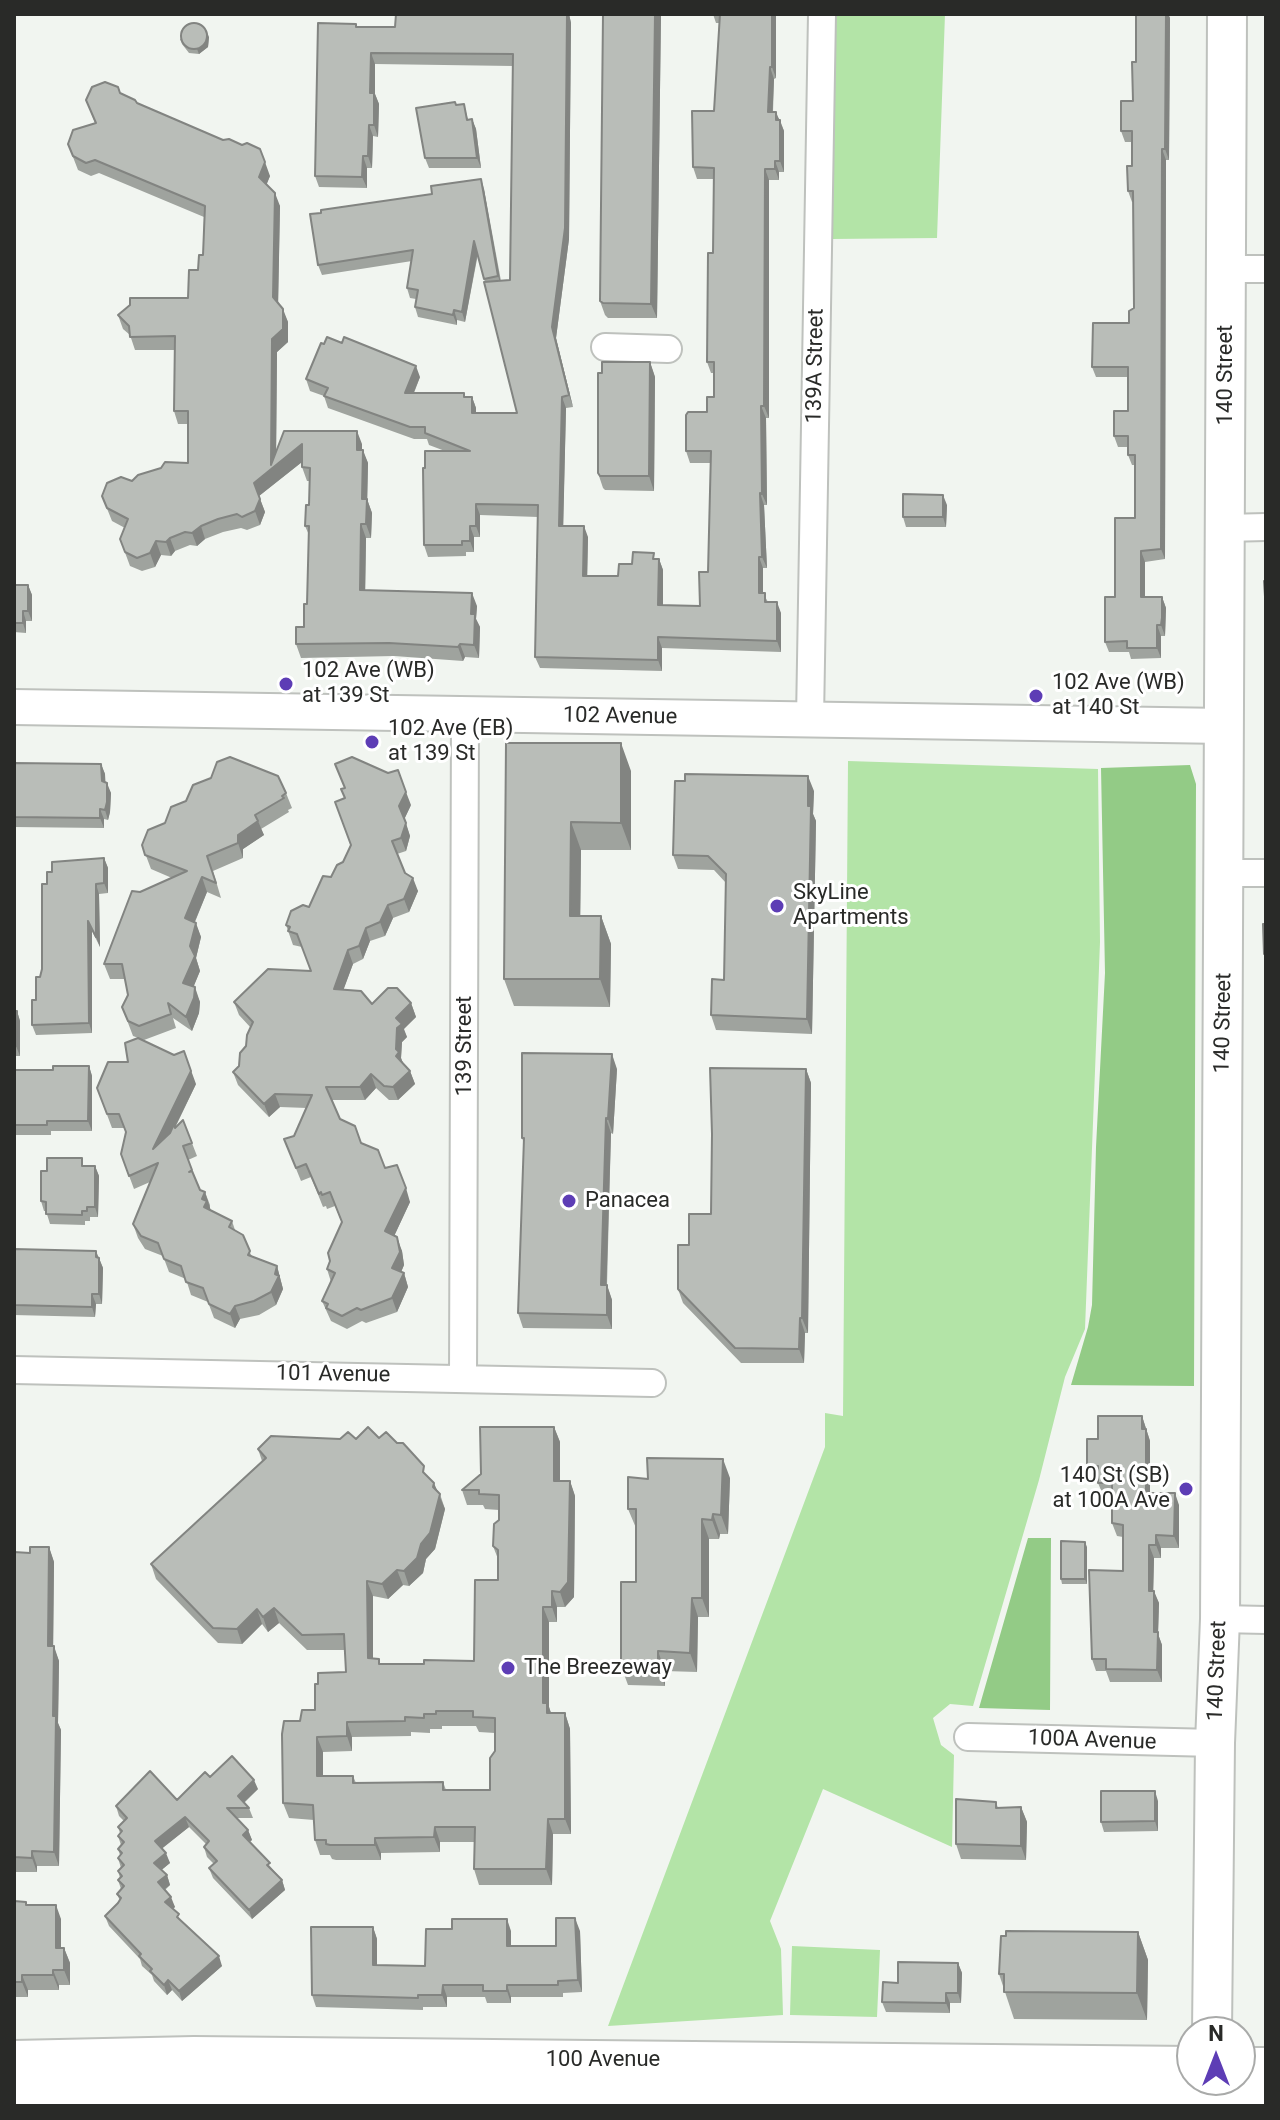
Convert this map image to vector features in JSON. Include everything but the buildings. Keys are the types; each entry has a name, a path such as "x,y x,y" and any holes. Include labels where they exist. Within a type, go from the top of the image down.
{"main road":[{"name":"140 Street","path":"1212,2016 1215,1743 1220,1619 1227,14"},
{"name":"100 Avenue","path":"14,2060 194,2056 715,2059 1176,2086"},
{"name":"100 Avenue","path":"14,2092 190,2098 644,2091 1176,2088"}],"street":[{"name":"139A Street","path":"810,719 822,14"},
{"path":"1226,269 1266,269"},
{"path":"605,347 668,349"},
{"path":"1225,528 1266,527"},
{"name":"102 Avenue","path":"14,707 1225,726"},
{"name":"139 Street","path":"463,1378 465,714"},
{"path":"1225,873 1266,873"},
{"name":"101 Avenue","path":"14,1370 652,1383"},
{"path":"1220,1619 1266,1620"},
{"name":"100A Avenue","path":"968,1737 1215,1743"}],"green space":[{"path":"834,14 945,14 937,238 831,239"},
{"path":"848,761 1098,769 1100,942 1085,1329 1065,1377 1039,1480 973,1706 950,1704 933,1718 941,1745 954,1755 952,1847 823,1789 770,1921 781,1949 783,2015 608,2026 825,1447 825,1413 843,1416"},
{"path":"1190,765 1196,784 1194,1386 1071,1385 1092,1305 1105,973 1101,768"},
{"path":"1028,1538 1051,1538 1050,1710 979,1708"},
{"path":"792,1946 880,1950 877,2017 790,2015"}],"place":[{"name":"102 Ave (WB) at 139 St","path":"286,684"},
{"name":"102 Ave (WB) at 140 St","path":"1036,696"},
{"name":"102 Ave (EB) at 139 St","path":"372,742"},
{"name":"SkyLine Apartments","path":"777,906"},
{"name":"Panacea","path":"569,1201"},
{"name":"140 St (SB) at 100A Ave","path":"1186,1489"},
{"name":"The Breezeway","path":"508,1668"}]}
